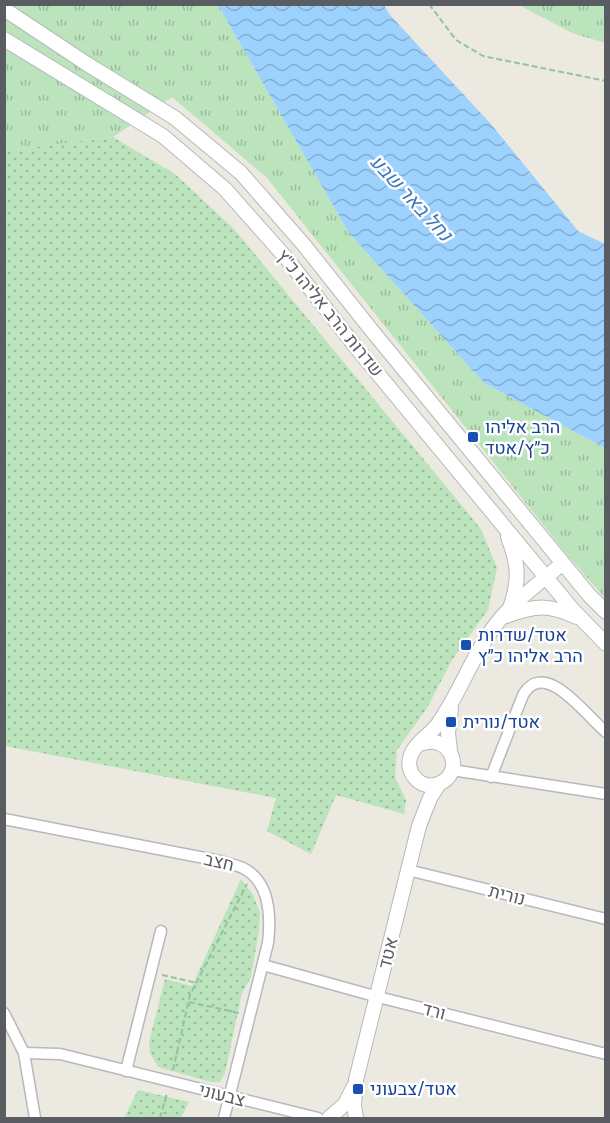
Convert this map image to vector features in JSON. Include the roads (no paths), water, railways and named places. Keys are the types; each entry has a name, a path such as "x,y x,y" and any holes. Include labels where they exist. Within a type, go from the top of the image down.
{"street":[{"name":"שדרות הרב אליהו כ\"ץ","path":"4,9 175,118 241,173 304,245 372,332 606,612"},
{"name":"שדרות הרב אליהו כ\"ץ","path":"4,39 163,136 225,189 286,259 546,577 606,644"},
{"path":"504,526 518,570 516,590 506,613"},
{"path":"451,703 448,733 452,770 445,781 426,785 414,778 410,768 410,757 413,751 437,725 451,703 476,653 506,613 529,590 563,563"},
{"path":"506,613 547,606 583,621"},
{"path":"491,777 524,695 532,684 542,682 557,686 606,732"},
{"path":"420,744 435,741 450,751"},
{"path":"452,770 606,794"},
{"name":"אטד","path":"414,778 421,798 419,826"},
{"name":"אטד","path":"332,1115 345,1104 356,1080 419,826 430,798 439,784"},
{"name":"חצב","path":"4,819 220,861 242,867 253,874 266,895 271,916 268,944 224,1119"},
{"name":"נורית","path":"408,870 606,919"},
{"path":"126,1071 161,931"},
{"name":"ורד","path":"263,964 378,997 606,1054"},
{"path":"4,1012 24,1053 35,1119"},
{"name":"צבעוני","path":"24,1053 60,1054 318,1119"},
{"name":"אטד","path":"356,1080 354,1106 356,1119"},
{"path":"332,1115 345,1110 356,1119"}],"water":[{"name":"נחל באר שבע","path":"218,5 384,5 390,15 490,123 578,231 605,244 605,448 484,383 349,233"}],"place":[{"name":"הרב אליהו כ״ץ/אטד","path":"473,437"},
{"name":"אטד/שדרות הרב אליהו כ״ץ","path":"466,645"},
{"name":"אטד/נורית","path":"451,722"},
{"name":"אטד/צבעוני","path":"358,1089"}]}
